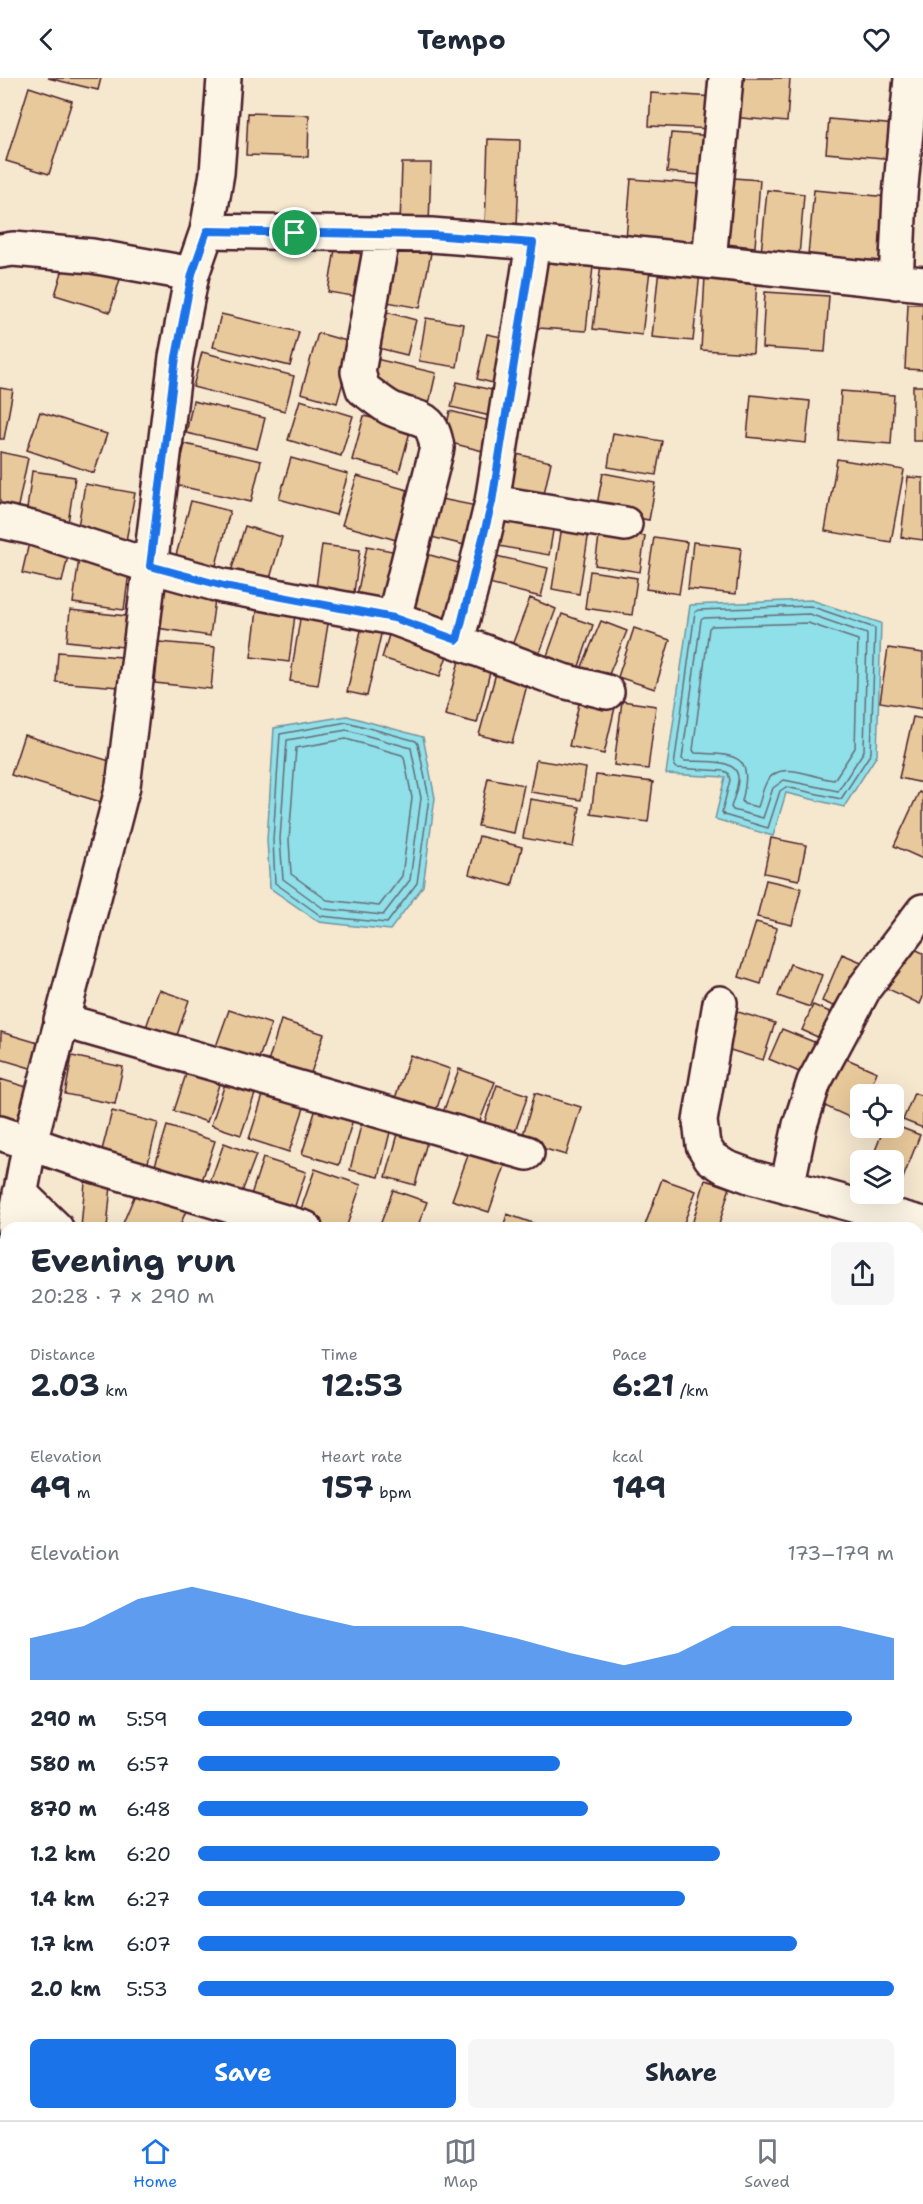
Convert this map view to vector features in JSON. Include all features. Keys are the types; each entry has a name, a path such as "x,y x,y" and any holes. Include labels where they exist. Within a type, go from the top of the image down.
{"street":[{"path":"15,1222 20,1193 15,1138 70,992 123,786 176,357 192,274 207,231 217,173 224,78"},
{"path":"709,261 726,78"},
{"path":"207,231 431,235 533,243 910,283 900,196 910,78"},
{"path":"382,234 358,372 363,389 389,408 423,420 434,430 436,448 394,618"},
{"path":"457,640 492,502 533,243"},
{"path":"0,251 13,249 92,256 192,274"},
{"path":"492,502 625,524"},
{"path":"0,521 32,528 150,566 224,586 394,618 563,681 607,692"},
{"path":"787,1187 800,1125 814,1082 865,987 923,911"},
{"path":"720,1003 700,1120 703,1145 711,1158 725,1167 787,1187 916,1222"},
{"path":"61,1020 527,1153"},
{"path":"15,1138 96,1166 285,1222"},
{"path":"20,1193 50,1222"}],"water":[{"path":"811,600 881,623 877,755 844,807 786,793 773,836 715,819 725,777 666,774 690,605"},
{"path":"347,716 423,737 435,798 423,886 390,930 319,922 270,888 267,840 274,728"}],"building":[{"path":"48,78 101,78 98,90"},
{"path":"733,78 790,78 787,122 730,117"},
{"path":"29,87 72,101 49,174 6,161"},
{"path":"651,93 715,97 714,129 649,126"},
{"path":"248,113 309,115 308,157 246,155"},
{"path":"829,119 897,125 894,159 826,153"},
{"path":"671,133 714,136 711,176 667,172"},
{"path":"488,139 520,140 517,227 485,226"},
{"path":"402,163 431,163 429,226 400,226"},
{"path":"720,177 760,180 755,247 716,243"},
{"path":"631,179 699,184 695,244 626,239"},
{"path":"767,190 804,194 799,257 761,254"},
{"path":"814,190 888,197 882,261 808,255"},
{"path":"386,245 431,253 420,308 376,300"},
{"path":"335,249 373,256 365,298 328,292"},
{"path":"546,253 594,257 586,331 538,328"},
{"path":"602,256 651,262 642,335 593,329"},
{"path":"66,259 121,276 110,312 55,295"},
{"path":"659,267 700,272 693,341 652,337"},
{"path":"705,276 757,279 753,353 701,350"},
{"path":"765,292 829,296 825,352 762,348"},
{"path":"908,304 923,304 923,370 905,369"},
{"path":"375,309 416,320 407,355 366,345"},
{"path":"221,314 299,332 290,366 213,347"},
{"path":"426,318 464,324 457,367 419,361"},
{"path":"318,333 354,343 337,403 301,393"},
{"path":"487,334 511,339 501,385 477,379"},
{"path":"202,352 294,376 285,411 193,387"},
{"path":"376,359 436,373 429,404 369,390"},
{"path":"457,382 505,393 499,418 451,407"},
{"path":"913,386 923,386 923,441 913,441"},
{"path":"0,388 13,390 4,439 0,439"},
{"path":"841,391 894,395 891,444 838,440"},
{"path":"751,395 810,401 806,443 747,437"},
{"path":"300,400 353,416 341,456 288,440"},
{"path":"193,401 265,418 257,449 186,433"},
{"path":"450,411 498,423 491,453 443,441"},
{"path":"40,412 107,434 94,473 27,450"},
{"path":"364,416 411,428 399,472 352,460"},
{"path":"613,433 662,441 656,475 608,467"},
{"path":"185,444 261,461 251,502 175,485"},
{"path":"504,451 551,462 542,503 495,493"},
{"path":"0,452 28,458 17,511 0,508"},
{"path":"291,458 348,474 336,515 279,499"},
{"path":"837,459 904,470 891,542 825,531"},
{"path":"32,471 75,477 68,523 26,517"},
{"path":"603,473 656,483 649,520 596,510"},
{"path":"357,476 415,492 400,541 342,525"},
{"path":"908,477 923,478 923,540 901,537"},
{"path":"85,484 135,493 126,541 77,533"},
{"path":"436,498 487,508 477,548 427,536"},
{"path":"191,501 230,511 213,577 173,566"},
{"path":"499,509 555,519 549,555 493,545"},
{"path":"563,520 590,525 579,594 552,589"},
{"path":"245,526 282,537 267,589 229,578"},
{"path":"600,530 645,536 640,572 595,565"},
{"path":"31,534 71,543 62,582 22,573"},
{"path":"654,537 687,542 679,594 646,589"},
{"path":"693,542 741,548 736,594 688,589"},
{"path":"322,545 360,550 353,599 315,594"},
{"path":"367,546 397,552 386,606 356,600"},
{"path":"419,552 470,566 453,628 402,614"},
{"path":"492,555 548,568 541,597 485,583"},
{"path":"79,558 130,565 124,610 73,603"},
{"path":"590,571 637,578 632,615 585,608"},
{"path":"162,584 216,592 210,636 157,628"},
{"path":"530,598 556,609 536,663 509,653"},
{"path":"258,603 296,607 289,662 251,657"},
{"path":"70,610 126,616 123,647 67,641"},
{"path":"301,613 329,618 318,685 290,681"},
{"path":"562,614 593,625 575,678 543,667"},
{"path":"601,621 627,631 607,679 581,669"},
{"path":"392,625 451,644 440,676 382,658"},
{"path":"362,626 382,630 367,696 347,692"},
{"path":"634,628 670,640 655,689 618,677"},
{"path":"159,642 215,647 211,689 155,683"},
{"path":"888,648 923,653 923,709 880,702"},
{"path":"58,652 121,657 119,687 56,682"},
{"path":"460,657 492,664 477,723 445,715"},
{"path":"496,673 528,681 512,743 479,735"},
{"path":"582,691 617,699 604,754 569,746"},
{"path":"622,701 656,706 648,769 614,765"},
{"path":"913,717 923,719 923,783 899,778"},
{"path":"24,735 113,762 101,802 11,775"},
{"path":"536,760 586,768 581,800 530,792"},
{"path":"596,775 653,782 648,822 591,814"},
{"path":"488,778 524,785 514,833 478,826"},
{"path":"919,792 923,794 923,859 894,846"},
{"path":"530,799 580,807 573,847 523,838"},
{"path":"479,836 522,847 512,886 469,874"},
{"path":"771,838 806,845 799,880 764,873"},
{"path":"766,880 801,888 792,925 757,917"},
{"path":"756,922 777,928 761,984 739,977"},
{"path":"906,945 923,953 923,997 920,1004 886,988"},
{"path":"842,954 866,964 845,1011 822,1001"},
{"path":"790,964 822,975 810,1007 778,996"},
{"path":"159,990 189,1000 174,1044 144,1033"},
{"path":"813,1005 842,1017 831,1043 802,1030"},
{"path":"728,1009 775,1023 763,1060 717,1046"},
{"path":"229,1010 271,1024 256,1067 214,1052"},
{"path":"281,1020 324,1034 308,1082 266,1069"},
{"path":"782,1029 824,1046 811,1077 769,1059"},
{"path":"1,1032 45,1045 37,1070 0,1059"},
{"path":"833,1053 877,1072 872,1084 850,1084 850,1118 812,1100"},
{"path":"410,1055 450,1069 433,1120 392,1107"},
{"path":"72,1056 123,1067 115,1104 65,1094"},
{"path":"190,1062 223,1072 207,1122 174,1111"},
{"path":"459,1069 495,1082 476,1131 441,1118"},
{"path":"228,1075 258,1085 241,1135 211,1125"},
{"path":"0,1079 30,1088 17,1130 0,1125"},
{"path":"267,1083 308,1096 289,1152 249,1139"},
{"path":"497,1085 528,1095 511,1143 481,1133"},
{"path":"535,1093 581,1107 566,1155 521,1142"},
{"path":"914,1093 923,1096 923,1128 904,1120"},
{"path":"318,1102 355,1113 339,1165 302,1154"},
{"path":"112,1111 158,1123 146,1170 100,1158"},
{"path":"363,1117 392,1124 379,1177 350,1170"},
{"path":"167,1126 215,1141 200,1187 153,1172"},
{"path":"400,1127 429,1135 415,1185 386,1177"},
{"path":"904,1129 920,1135 904,1176 904,1150 875,1150 880,1138 904,1138"},
{"path":"224,1143 256,1155 239,1200 208,1188"},
{"path":"471,1147 507,1160 489,1212 452,1200"},
{"path":"263,1158 306,1172 293,1212 250,1198"},
{"path":"315,1169 361,1185 348,1222 311,1222 298,1218"},
{"path":"662,1179 696,1191 684,1222 646,1222"},
{"path":"705,1180 730,1187 720,1222 693,1222"},
{"path":"85,1182 111,1185 108,1222 82,1222"},
{"path":"139,1185 188,1206 181,1222 124,1222"},
{"path":"393,1190 427,1202 419,1222 381,1222"},
{"path":"227,1210 253,1222 222,1222"},
{"path":"851,1212 885,1222 848,1222"},
{"path":"507,1214 530,1222 505,1222"}],"route":[{"path":"207,231 295,233 431,235 533,243 492,502 457,640 394,618 224,586 150,566 176,357 192,274 207,231"}]}
